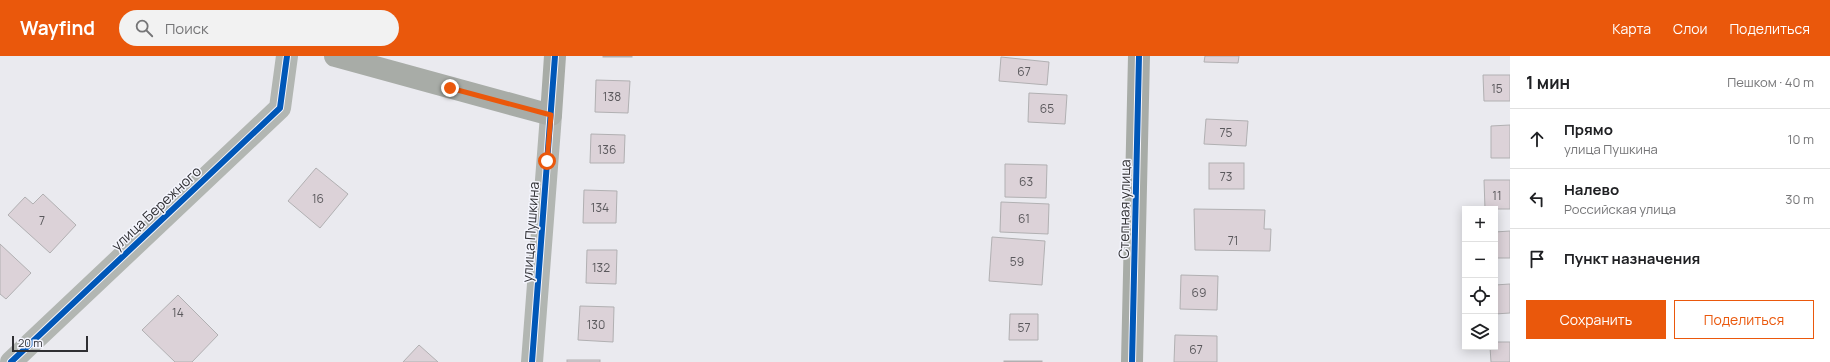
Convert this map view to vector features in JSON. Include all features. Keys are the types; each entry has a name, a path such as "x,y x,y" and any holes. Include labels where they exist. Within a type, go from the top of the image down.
{"street":[{"name":"улица Бережного","path":"11,362 280,108 287,56"},
{"path":"334,56 551,115"},
{"name":"улица Пушкина","path":"532,362 555,56"},
{"name":"Степная улица","path":"1132,362 1139,56"}],"building":[{"path":"632,56 632,57 603,57"},
{"path":"1205,56 1239,56 1238,63 1204,62"},
{"path":"1001,57 1049,62 1047,85 999,81"},
{"path":"1483,75 1510,75 1510,101 1484,101"},
{"path":"596,80 630,81 628,113 595,112"},
{"path":"1029,93 1067,95 1065,124 1028,122"},
{"path":"1206,119 1248,121 1246,146 1204,144"},
{"path":"1510,125 1510,158 1491,158 1491,126"},
{"path":"591,134 625,135 624,163 590,163"},
{"path":"1209,163 1244,163 1244,189 1209,189"},
{"path":"1005,164 1047,165 1046,198 1005,197"},
{"path":"316,168 348,194 320,228 288,201"},
{"path":"1484,180 1510,180 1510,209 1498,209 1498,206 1485,206"},
{"path":"584,190 617,191 616,223 583,223"},
{"path":"43,194 76,225 50,253 8,215 25,197 33,204"},
{"path":"1001,202 1049,204 1048,234 1000,232"},
{"path":"1194,209 1265,210 1264,229 1271,229 1270,251 1195,250"},
{"path":"1510,231 1510,258 1498,258 1498,232"},
{"path":"992,237 1045,241 1042,285 989,281"},
{"path":"0,244 31,273 6,299 0,294"},
{"path":"587,250 617,250 616,284 586,283"},
{"path":"1181,275 1218,276 1217,310 1180,309"},
{"path":"1510,284 1510,313 1498,314 1498,285"},
{"path":"178,295 218,335 192,362 175,362 142,330"},
{"path":"580,306 614,307 613,342 578,340"},
{"path":"1010,314 1038,314 1038,340 1009,340"},
{"path":"1175,335 1217,336 1217,362 1174,362"},
{"path":"1498,342 1510,342 1510,362 1491,362 1490,350 1498,350"},
{"path":"419,345 438,362 403,362"},
{"path":"567,360 600,360 600,362 567,362"},
{"path":"1042,361 1042,362 1004,362"}],"cycle path":[{"path":"11,362 280,108 287,56"},
{"path":"532,362 555,56"},
{"path":"1132,362 1139,56"}],"route":[{"path":"450,88 551,115 547,161"}]}
